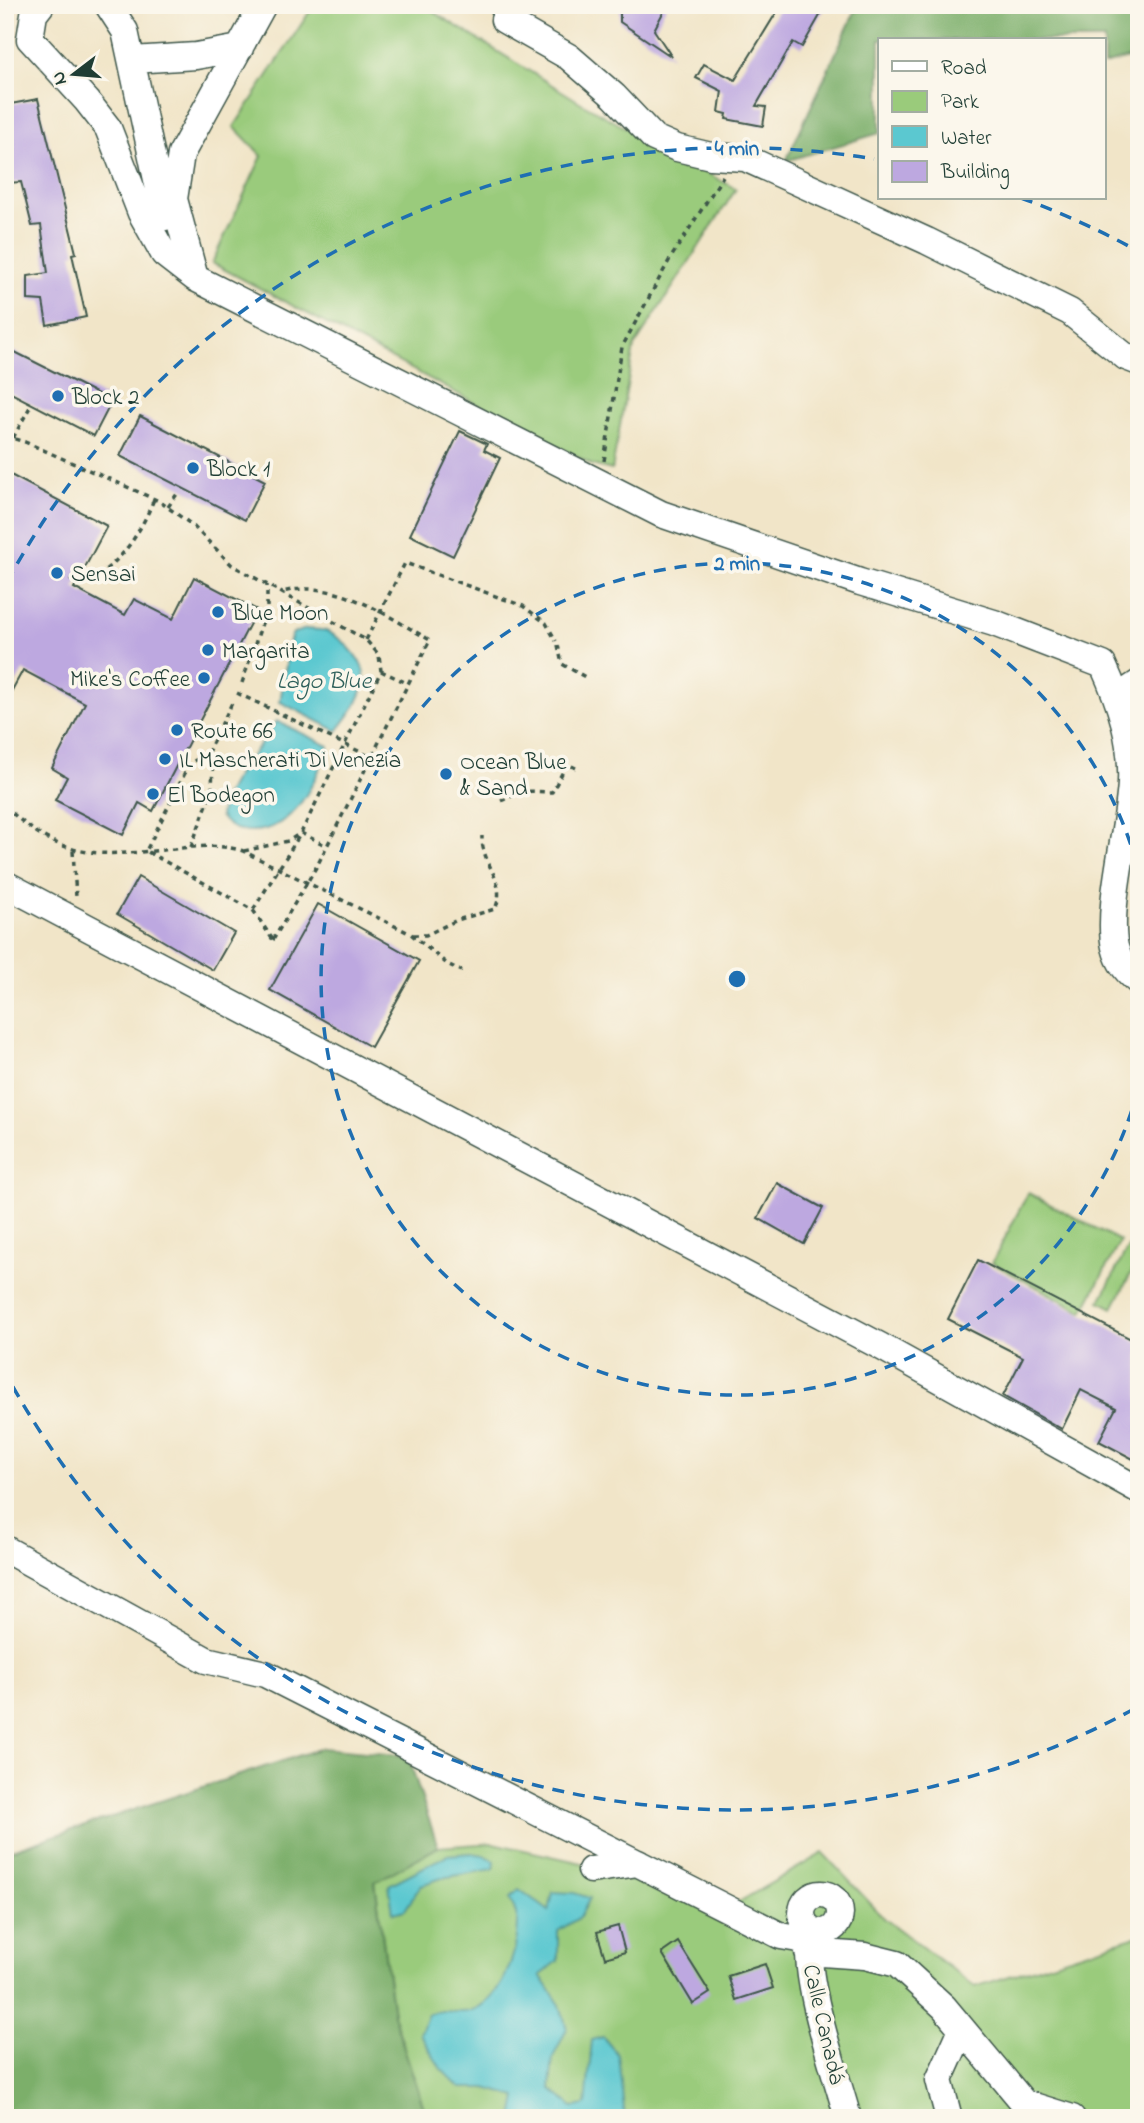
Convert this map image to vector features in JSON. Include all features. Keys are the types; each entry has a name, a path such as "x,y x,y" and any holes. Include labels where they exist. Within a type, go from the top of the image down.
{"street":[{"path":"41,5 34,14 30,39 88,101 108,128 141,213 164,254 195,278 660,514 860,582 994,622 1103,664 1129,690 1127,734 1135,773 1114,928 1119,961 1139,982"},
{"path":"108,5 125,31 167,232 195,278"},
{"path":"195,278 174,199 181,154 263,5"},
{"path":"504,20 569,57 614,96 654,138 677,148 745,158 927,241 1070,312 1126,357 1139,362"},
{"path":"132,60 195,56 240,48"},
{"path":"5,884 868,1340 1139,1490"},
{"path":"5,1549 206,1660 265,1674 782,1936 897,1964 944,2007 1024,2103 1072,2118"},
{"path":"592,1870 638,1863"},
{"name":"Calle Canadá","path":"810,1941 848,2118"},
{"path":"948,2118 939,2080 962,2029"}],"path":[{"path":"600,483 622,347 670,259 720,182 732,157"},
{"path":"13,438 30,407"},
{"path":"5,436 168,507 192,525 232,565 366,640 379,655 381,671 345,744 301,833 253,910"},
{"path":"168,507 178,491"},
{"path":"70,579 77,583 90,580 112,565 131,542 154,499"},
{"path":"366,640 405,563 523,606 546,623 557,643 562,664 585,677"},
{"path":"242,683 267,608 267,585"},
{"path":"146,851 253,910 273,940 327,846 430,640 380,612 320,587 282,592"},
{"path":"381,671 408,684"},
{"path":"237,693 372,757"},
{"path":"146,851 190,764 206,754 232,704"},
{"path":"191,847 212,791 213,762 206,754"},
{"path":"501,802 523,791 552,792 567,764 576,768"},
{"path":"5,806 40,837 73,851 146,851 214,846 243,852 411,934 447,964 462,971"},
{"path":"301,833 327,846"},
{"path":"243,852 289,841 301,833"},
{"path":"411,934 426,935 457,920 495,909 501,897 500,887 485,860 482,836"},
{"path":"73,851 78,922"}],"green space":[{"path":"314,5 422,5 583,104 736,189 634,347 612,470 592,465 212,263 262,156 234,127"},
{"path":"858,5 1139,5 1139,55 1106,64 1106,38 878,38 878,134 786,161"},
{"path":"1028,1193 1120,1241 1083,1312 992,1263"},
{"path":"1128,1247 1139,1253 1139,1258 1113,1308 1100,1301"},
{"path":"322,1748 408,1756 438,1847 375,1882 393,2014 427,2118 5,2118 5,1852"},
{"path":"493,1843 640,1876 737,1903 823,1853 885,1919 975,1987 1139,1935 1139,2118 427,2118 393,2014 375,1881 438,1847"}],"water":[{"name":"Lago Blue","path":"307,629 323,630 335,636 354,653 362,668 364,683 360,696 337,731 280,702 290,640 293,633"},
{"path":"276,721 329,746 310,788 292,813 268,828 253,831 234,828 220,816 223,802 235,778"},
{"path":"447,1855 484,1855 495,1861 494,1869 442,1878 421,1885 405,1910 393,1913 389,1885"},
{"path":"519,1889 549,1911 553,1892 574,1893 590,1898 580,1917 558,1931 558,1961 540,1975 560,2005 567,2029 553,2057 550,2088 573,2107 586,2105 592,2040 603,2037 618,2055 625,2118 513,2118 517,2097 486,2088 460,2088 441,2069 420,2034 428,2014 440,2011 470,2011 491,1997 499,1987 515,1949 518,1921 510,1898"}],"building":[{"path":"620,5 667,5 654,30 672,57 620,22"},
{"path":"781,5 826,5 802,47 793,42 756,106 766,107 763,126 726,119 727,114 719,112 722,91 696,78 704,64 735,80"},
{"path":"38,99 76,253 72,254 86,317 47,325 43,301 28,300 28,276 48,273 41,225 32,226 21,182 7,183 5,170 5,105"},
{"name":"Block 2","path":"5,347 112,401 94,436 5,390"},
{"name":"Block 1","path":"140,416 265,481 245,520 120,456"},
{"path":"460,431 487,444 484,450 500,458 453,556 410,535"},
{"path":"5,472 107,526 74,588 125,615 134,599 173,619 194,577 257,610 153,811 139,803 123,835 55,800 67,777 52,768 85,703 23,670 5,703"},
{"path":"138,877 234,933 213,970 117,914"},
{"path":"318,904 419,961 371,1047 270,990"},
{"path":"777,1183 823,1208 804,1244 758,1218"},
{"path":"978,1260 1139,1343 1139,1462 1099,1441 1116,1408 1081,1390 1062,1429 1003,1396 1023,1357 948,1319"},
{"path":"618,1926 625,1952 605,1958 597,1932"},
{"path":"678,1942 710,1993 693,2004 662,1953"},
{"path":"765,1964 773,1988 736,2000 728,1976"}],"place":[{"name":"Block 2","path":"58,396"},
{"name":"Block 1","path":"193,468"},
{"name":"Sensai","path":"57,573"},
{"name":"Blue Moon","path":"218,612"},
{"name":"Margarita","path":"208,650"},
{"name":"Mike's Coffee","path":"204,678"},
{"name":"Route 66","path":"177,730"},
{"name":"IL Mascherati Di Venezia","path":"165,759"},
{"name":"Ocean Blue & Sand","path":"446,774"},
{"name":"El Bodegon","path":"153,794"}]}
